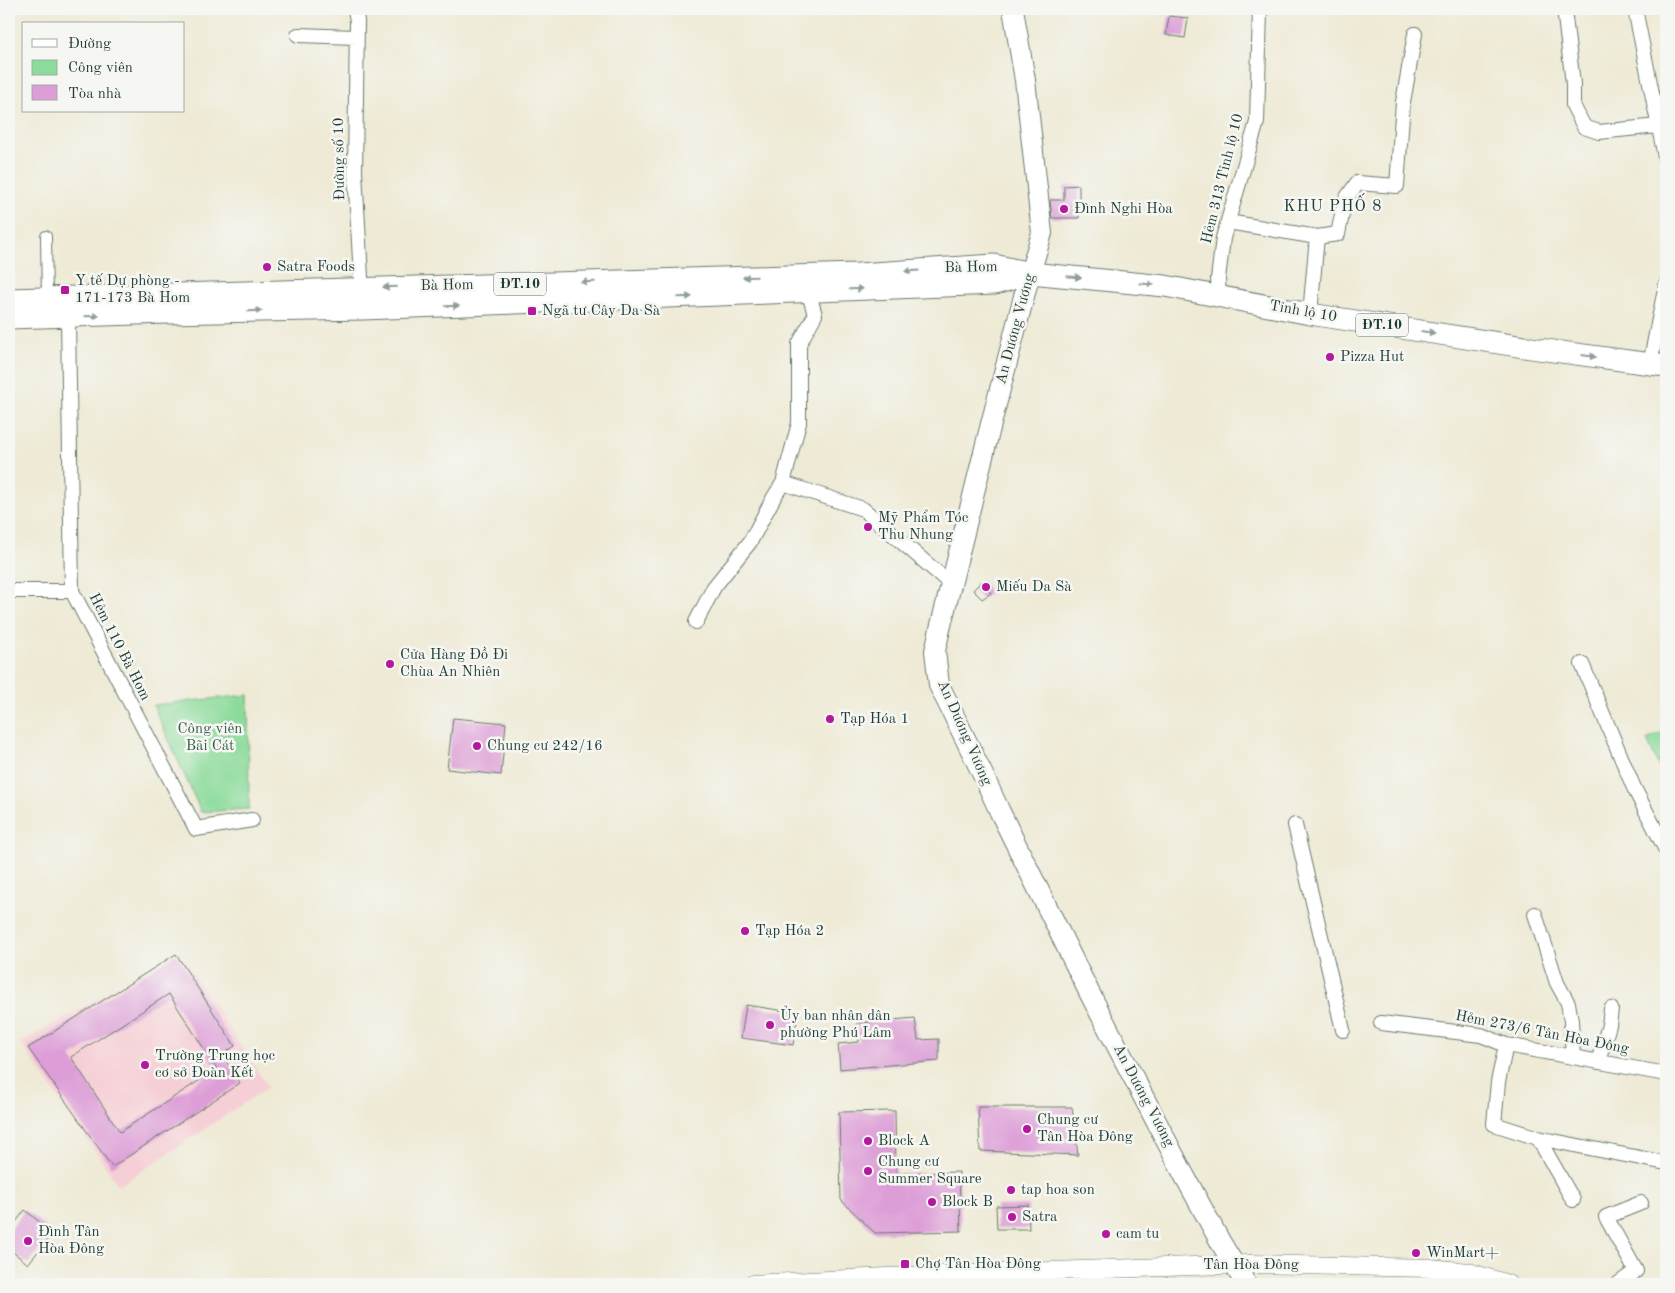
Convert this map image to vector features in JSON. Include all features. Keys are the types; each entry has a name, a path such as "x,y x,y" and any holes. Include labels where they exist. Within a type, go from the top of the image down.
{"main road":[{"name":"An Dương Vương","path":"1012,9 1025,80 1042,233 991,424 935,651 939,685 1078,970 1179,1165 1246,1284"},
{"name":"Bà Hom","path":"9,299 362,288 807,283 995,284 1030,273"},
{"name":"Tỉnh lộ 10","path":"1030,273 1164,286 1310,314 1531,348 1658,365"},
{"name":"Bà Hom","path":"9,318 168,312 363,309 807,283"}],"street":[{"name":"Đường số 10","path":"355,9 357,21 355,172 363,309"},
{"name":"Hẻm 313 Tỉnh lộ 10","path":"1219,297 1218,279 1223,238 1257,122 1260,9"},
{"path":"1564,9 1574,105 1584,126 1599,132 1658,126"},
{"path":"1635,9 1666,162"},
{"path":"1228,222 1317,237 1338,234 1345,200 1357,183 1397,186 1403,102 1415,34"},
{"path":"298,35 356,37"},
{"path":"46,236 47,298"},
{"path":"1310,314 1317,237"},
{"path":"696,622 714,586 750,542 783,483 799,423 800,344 815,315 807,283"},
{"path":"1658,365 1666,284"},
{"name":"Hẻm 110 Bà Hom","path":"68,317 72,591 196,829 252,820"},
{"path":"783,483 864,509 952,585"},
{"path":"9,592 72,591"},
{"path":"1582,664 1634,788 1666,850"},
{"path":"1294,825 1343,1030"},
{"path":"1535,914 1550,956 1557,983 1568,1003 1573,1057"},
{"path":"1598,1062 1609,1025 1611,1009"},
{"name":"Hẻm 273/6 Tân Hòa Đông","path":"1382,1023 1481,1035 1493,1038 1506,1045 1666,1074"},
{"path":"1506,1045 1498,1082 1494,1124 1538,1138 1666,1163"},
{"path":"1538,1138 1573,1200"},
{"path":"1618,1284 1636,1271 1606,1217 1641,1204"},
{"name":"Tân Hòa Đông","path":"753,1284 1234,1264 1430,1268 1469,1272 1508,1284"}],"shaded area":[{"name":"Trường Trung học cơ sở Đoàn Kết","path":"179,952 268,1087 119,1186 21,1043"}],"green space":[{"name":"Công viên Bãi Cát","path":"248,695 249,809 201,812 153,705"},
{"path":"1666,730 1666,783 1647,740"}],"building":[{"path":"1169,16 1188,18 1185,38 1166,35"},
{"name":"Đình Nghi Hòa","path":"1079,185 1079,218 1052,218 1050,200 1064,200 1064,186"},
{"path":"982,581 991,593 982,599 973,590"},
{"name":"Chung cư 242/16","path":"453,718 506,723 501,775 447,769"},
{"path":"176,954 235,1046 222,1055 240,1083 112,1167 28,1048","holes":["169,994 217,1069 120,1132 71,1057"]},
{"name":"Ủy ban nhân dân phường Phú Lâm","path":"746,1005 798,1013 793,1045 741,1038"},
{"path":"915,1018 918,1040 939,1039 939,1061 840,1069 838,1044 859,1042 857,1023"},
{"name":"Chung cư Tân Hòa Đông","path":"978,1107 1072,1107 1078,1155 980,1151"},
{"name":"Chung cư Summer Square","path":"895,1111 896,1174 959,1172 961,1231 875,1233 841,1200 839,1112"},
{"name":"Satra","path":"1028,1205 1029,1229 997,1229 996,1206"},
{"name":"Đình Tân Hòa Đông","path":"25,1210 53,1233 28,1264 9,1249 9,1231"}],"place":[{"name":"Đình Nghi Hòa","path":"1064,209"},
{"name":"Satra Foods","path":"267,267"},
{"name":"Y tế Dự phòng - 171-173 Bà Hom","path":"65,290"},
{"name":"Ngã tư Cây Da Sà","path":"532,311"},
{"name":"Pizza Hut","path":"1330,357"},
{"name":"Mỹ Phẩm Tóc Thu Nhung","path":"868,527"},
{"name":"Miếu Da Sà","path":"986,587"},
{"name":"Cửa Hàng Đồ Đi Chùa An Nhiên","path":"390,664"},
{"name":"Tạp Hóa 1","path":"830,719"},
{"name":"Chung cư 242/16","path":"477,746"},
{"name":"Tạp Hóa 2","path":"745,931"},
{"name":"Ủy ban nhân dân phường Phú Lâm","path":"770,1025"},
{"name":"Trường Trung học cơ sở Đoàn Kết","path":"145,1065"},
{"name":"Chung cư Tân Hòa Đông","path":"1027,1129"},
{"name":"Block A","path":"868,1141"},
{"name":"Chung cư Summer Square","path":"868,1171"},
{"name":"tap hoa son","path":"1011,1190"},
{"name":"Block B","path":"932,1202"},
{"name":"Satra","path":"1012,1217"},
{"name":"cam tu","path":"1106,1234"},
{"name":"Đình Tân Hòa Đông","path":"28,1241"},
{"name":"WinMart+","path":"1416,1253"},
{"name":"Chợ Tân Hòa Đông","path":"905,1264"}],"district":[{"name":"KHU PHỐ 8","path":"1333,207"}]}
